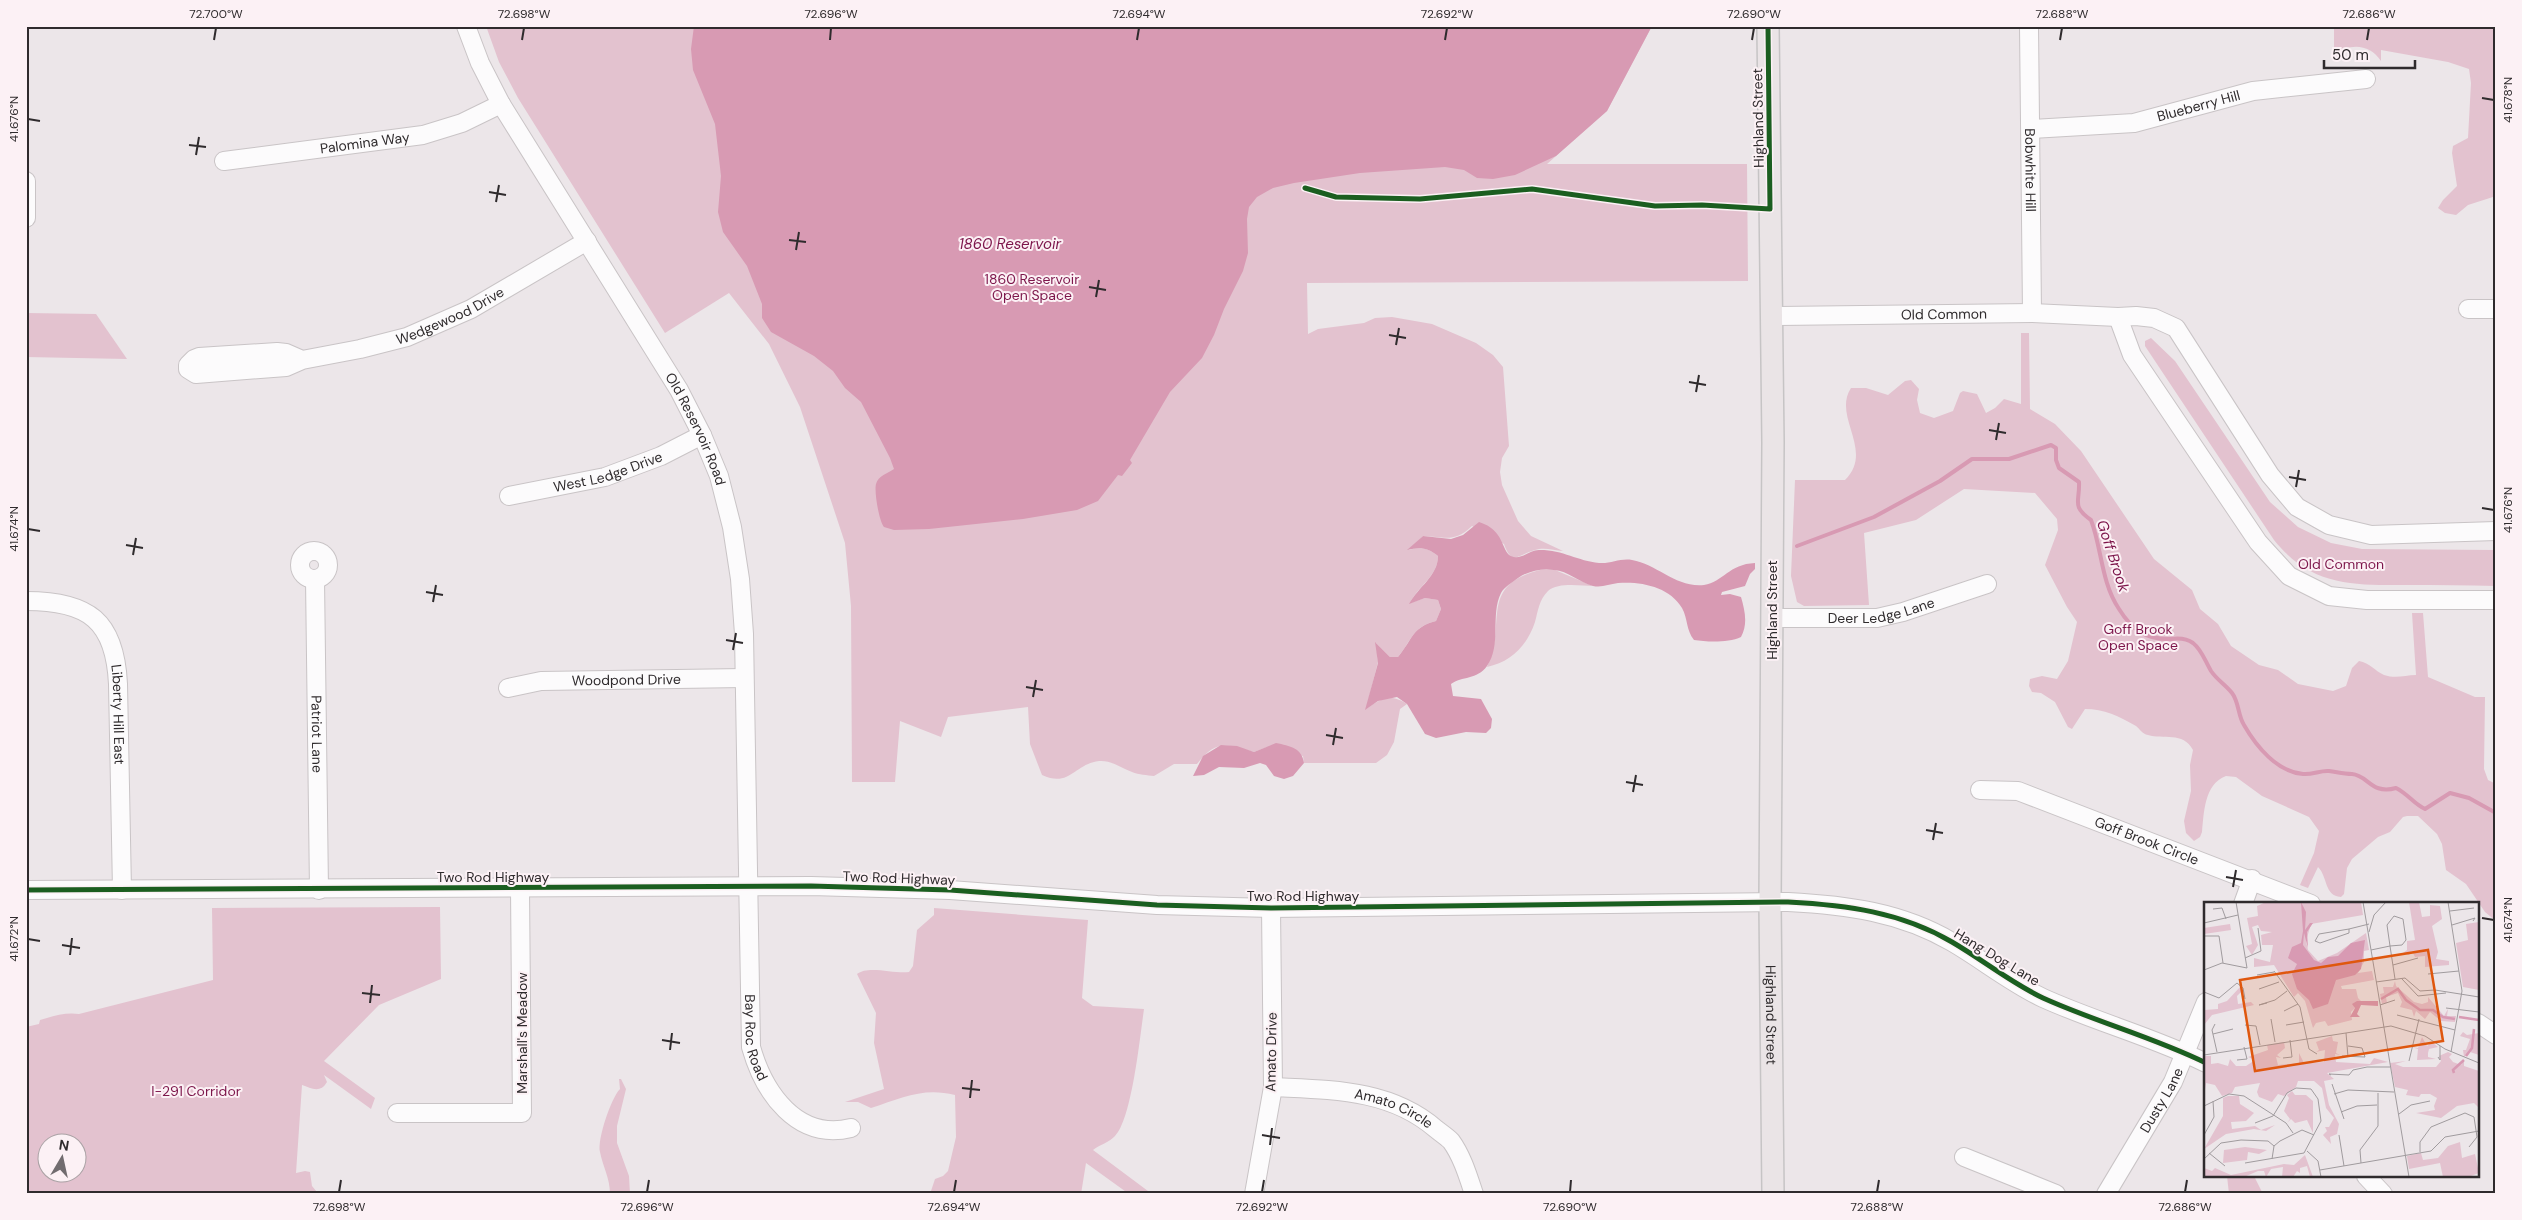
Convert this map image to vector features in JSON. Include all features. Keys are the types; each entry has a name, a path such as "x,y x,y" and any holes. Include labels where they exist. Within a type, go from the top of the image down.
{"main road":[{"name":"Highland Street","path":"1768,26 1772,316 1770,902 1773,1194"}],"street":[{"name":"Old Reservoir Road","path":"466,26 480,63 501,104 679,390 702,435 721,484 737,554 743,614 749,886"},
{"name":"Bobwhite Hill","path":"2030,26 2032,313"},
{"name":"Blueberry Hill","path":"2031,129 2134,123 2253,91 2366,79"},
{"name":"Palomina Way","path":"224,160 423,135 462,123 501,104"},
{"path":"26,181 26,218"},
{"name":"Wedgewood Drive","path":"302,360 286,353 277,352 199,357 194,358 188,365 191,372 201,374 286,367 302,360 386,343 430,328 492,298 587,241"},
{"path":"2468,309 2496,309"},
{"name":"Old Common","path":"1772,316 2032,313 2154,318 2176,328 2270,475 2297,507 2329,525 2372,535 2496,531"},
{"path":"2118,317 2132,355 2258,542 2289,576 2329,596 2367,600 2496,600"},
{"name":"West Ledge Drive","path":"509,496 605,477 661,456 702,435"},
{"name":"Patriot Lane","path":"315,579 318,890"},
{"name":"Deer Ledge Lane","path":"1772,618 1877,618 1904,612 1987,584"},
{"name":"Liberty Hill East","path":"26,601 60,602 84,611 104,629 115,652 118,684 122,890"},
{"name":"Woodpond Drive","path":"508,688 541,680 744,678"},
{"name":"Goff Brook Circle","path":"1980,790 2018,791 2252,879 2306,902"},
{"path":"2244,902 2252,879"},
{"name":"Two Rod Highway","path":"26,890 318,890 749,886 940,890 1157,905 1271,908 1770,902"},
{"name":"Bay Roc Road","path":"749,886 750,1033 755,1062 778,1102 796,1118 827,1131 851,1128"},
{"name":"Marshall's Meadow","path":"396,1113 522,1113 520,888"},
{"name":"Hang Dog Lane","path":"1770,902 1836,904 1880,912 1916,924 1952,942 1996,972 2042,998 2186,1053 2204,1062"},
{"name":"Amato Drive","path":"1254,1194 1273,1088 1271,908"},
{"name":"Dusty Lane","path":"2106,1194 2172,1082 2204,1007"},
{"path":"2480,1024 2496,1035"},
{"name":"Amato Circle","path":"1273,1088 1350,1092 1388,1100 1421,1116 1450,1141 1467,1171 1474,1194"},
{"path":"1964,1157 2056,1194"},
{"path":"2368,1178 2383,1194"}],"green space":[{"name":"1860 Reservoir Open Space","path":"486,26 1652,26 1607,111 1547,164 1747,164 1748,281 1307,283 1308,334 1318,329 1364,323 1375,318 1392,317 1432,324 1476,343 1493,355 1503,367 1509,446 1502,458 1500,472 1502,485 1518,521 1531,536 1563,551 1538,549 1513,557 1507,551 1504,544 1472,526 1455,537 1423,536 1408,550 1424,549 1438,556 1435,569 1410,603 1425,598 1438,600 1441,609 1436,621 1417,631 1398,657 1390,657 1376,643 1378,662 1366,709 1376,702 1391,698 1407,704 1400,709 1394,742 1387,755 1376,763 1304,763 1303,756 1267,747 1254,752 1237,747 1223,746 1211,750 1197,764 1174,764 1154,776 1137,774 1112,763 1099,761 1083,766 1066,777 1059,779 1051,778 1042,775 1030,744 1028,707 948,717 941,737 900,721 895,782 852,782 851,606 845,543 800,407 769,344 729,293 665,333 518,98 499,62"},
{"path":"2334,26 2496,26 2496,196 2468,205 2456,215 2445,213 2438,208 2457,186 2452,153 2453,146 2468,138 2471,83 2469,69 2448,62 2381,50 2381,61 2371,51 2359,47 2346,48 2334,56"},
{"path":"26,313 96,314 127,359 26,357"},
{"name":"Goff Brook Open Space","path":"2021,333 2029,333 2030,409 2055,424 2081,451 2154,559 2192,590 2200,609 2218,624 2231,646 2259,665 2278,670 2298,684 2333,691 2346,686 2352,668 2359,661 2388,676 2416,675 2412,613 2423,613 2428,677 2475,697 2485,697 2484,769 2488,780 2496,784 2496,921 2485,912 2466,884 2446,870 2442,844 2437,834 2418,816 2403,817 2390,832 2378,837 2352,859 2347,868 2344,894 2341,897 2336,896 2329,890 2318,867 2308,888 2300,885 2314,853 2319,831 2309,817 2262,796 2236,777 2226,776 2213,785 2209,792 2206,800 2202,832 2200,837 2194,841 2186,833 2184,821 2191,791 2190,765 2193,750 2189,744 2178,738 2143,733 2124,719 2099,710 2085,709 2072,729 2068,727 2055,702 2041,693 2032,692 2029,686 2030,679 2042,676 2057,679 2068,661 2077,622 2045,565 2058,530 2057,519 2035,493 1964,489 1916,520 1864,533 1869,605 1804,606 1797,602 1791,576 1795,480 1845,480 1853,469 1856,457 1855,445 1846,410 1851,388 1866,388 1888,395 1905,381 1911,380 1919,389 1917,400 1920,413 1934,418 1953,411 1960,393 1963,391 1977,394 1986,413 1995,408 2004,399 2021,404"},
{"name":"Old Common","path":"2151,338 2175,361 2270,502 2298,527 2331,543 2362,549 2496,550 2496,586 2369,585 2335,580 2303,567 2274,540 2145,346 2145,341"},
{"path":"1540,570 1555,570 1593,586 1563,585 1548,591 1541,602 1532,631 1523,645 1511,657 1496,665 1487,667 1493,651 1501,596 1508,586 1520,577"},
{"name":"I-291 Corridor","path":"440,907 441,979 379,1005 324,1061 375,1098 371,1109 324,1075 327,1082 321,1088 312,1089 302,1085 296,1173 310,1172 312,1186 317,1192 333,1194 26,1194 26,1027 39,1024 40,1020 55,1016 79,1014 213,980 212,908"},
{"path":"934,908 1088,920 1082,998 1093,1006 1144,1009 1131,1095 1121,1127 1115,1136 1093,1150 1152,1194 1129,1194 1086,1163 1081,1194 930,1194 935,1179 943,1176 948,1171 956,1137 955,1095 933,1092 923,1093 903,1097 871,1108 858,1102 845,1102 884,1089 874,1043 876,1013 857,974 868,970 909,972 913,966 917,930 934,915"},
{"path":"619,1079 621,1079 626,1089 617,1126 617,1143 629,1176 630,1194 610,1194 609,1183 600,1152 601,1138 606,1119 616,1094 620,1089"},
{"path":"2227,1178 2255,1178 2263,1194 2229,1194"}],"water":[{"name":"1860 Reservoir","path":"694,26 1652,26 1607,111 1556,156 1515,175 1493,179 1477,178 1464,170 1445,167 1360,173 1294,183 1273,188 1257,197 1249,207 1247,219 1248,253 1243,271 1202,358 1170,392 1130,460 1132,463 1122,476 1118,475 1098,501 1077,510 1023,519 929,529 894,530 884,527 880,519 877,506 876,484 879,479 894,469 861,402 845,388 833,371 814,356 771,332 762,318 762,304 747,266 723,232 718,212 721,176 715,124 693,70 691,49"},
{"path":"1479,522 1494,530 1511,556 1518,557 1536,550 1548,550 1599,563 1632,560 1641,562 1684,583 1694,585 1711,583 1739,566 1755,563 1755,569 1750,574 1745,586 1722,592 1721,595 1730,594 1741,597 1744,607 1745,627 1741,637 1711,642 1694,640 1682,608 1677,601 1663,590 1636,583 1593,586 1569,574 1545,569 1518,578 1501,593 1496,611 1494,649 1487,666 1479,674 1451,684 1453,696 1481,699 1492,719 1491,728 1486,733 1466,732 1436,738 1425,734 1407,704 1397,697 1378,701 1365,710 1378,663 1375,642 1390,657 1398,657 1417,630 1436,621 1441,609 1438,600 1425,598 1409,604 1435,570 1438,556 1423,549 1407,550 1423,536 1451,539 1463,535"},
{"path":"1276,743 1295,748 1301,754 1304,763 1293,776 1284,779 1274,776 1266,765 1260,763 1244,768 1219,767 1204,775 1193,776 1203,756 1221,745 1237,746 1254,752"}],"waterway":[{"name":"Goff Brook","path":"1797,546 1874,517 1940,481 1972,459 2009,459 2051,445 2056,448 2056,460 2059,468 2079,482 2079,507 2091,520 2105,577 2113,599 2124,616 2140,632 2154,638 2185,639 2196,646 2213,674 2230,690 2236,701 2242,721 2268,757 2293,772 2310,774 2326,771 2357,775 2375,787 2381,789 2396,788 2425,809 2450,793 2469,798 2496,813"}],"cycle path":[{"path":"1305,188 1336,197 1420,199 1532,189 1655,206 1702,205 1770,209 1768,26"},
{"path":"26,890 811,886 950,890 1157,905 1271,908 1810,903 1873,912 1893,917 1933,932 2043,998 2083,1015 2166,1045 2204,1062"}]}
